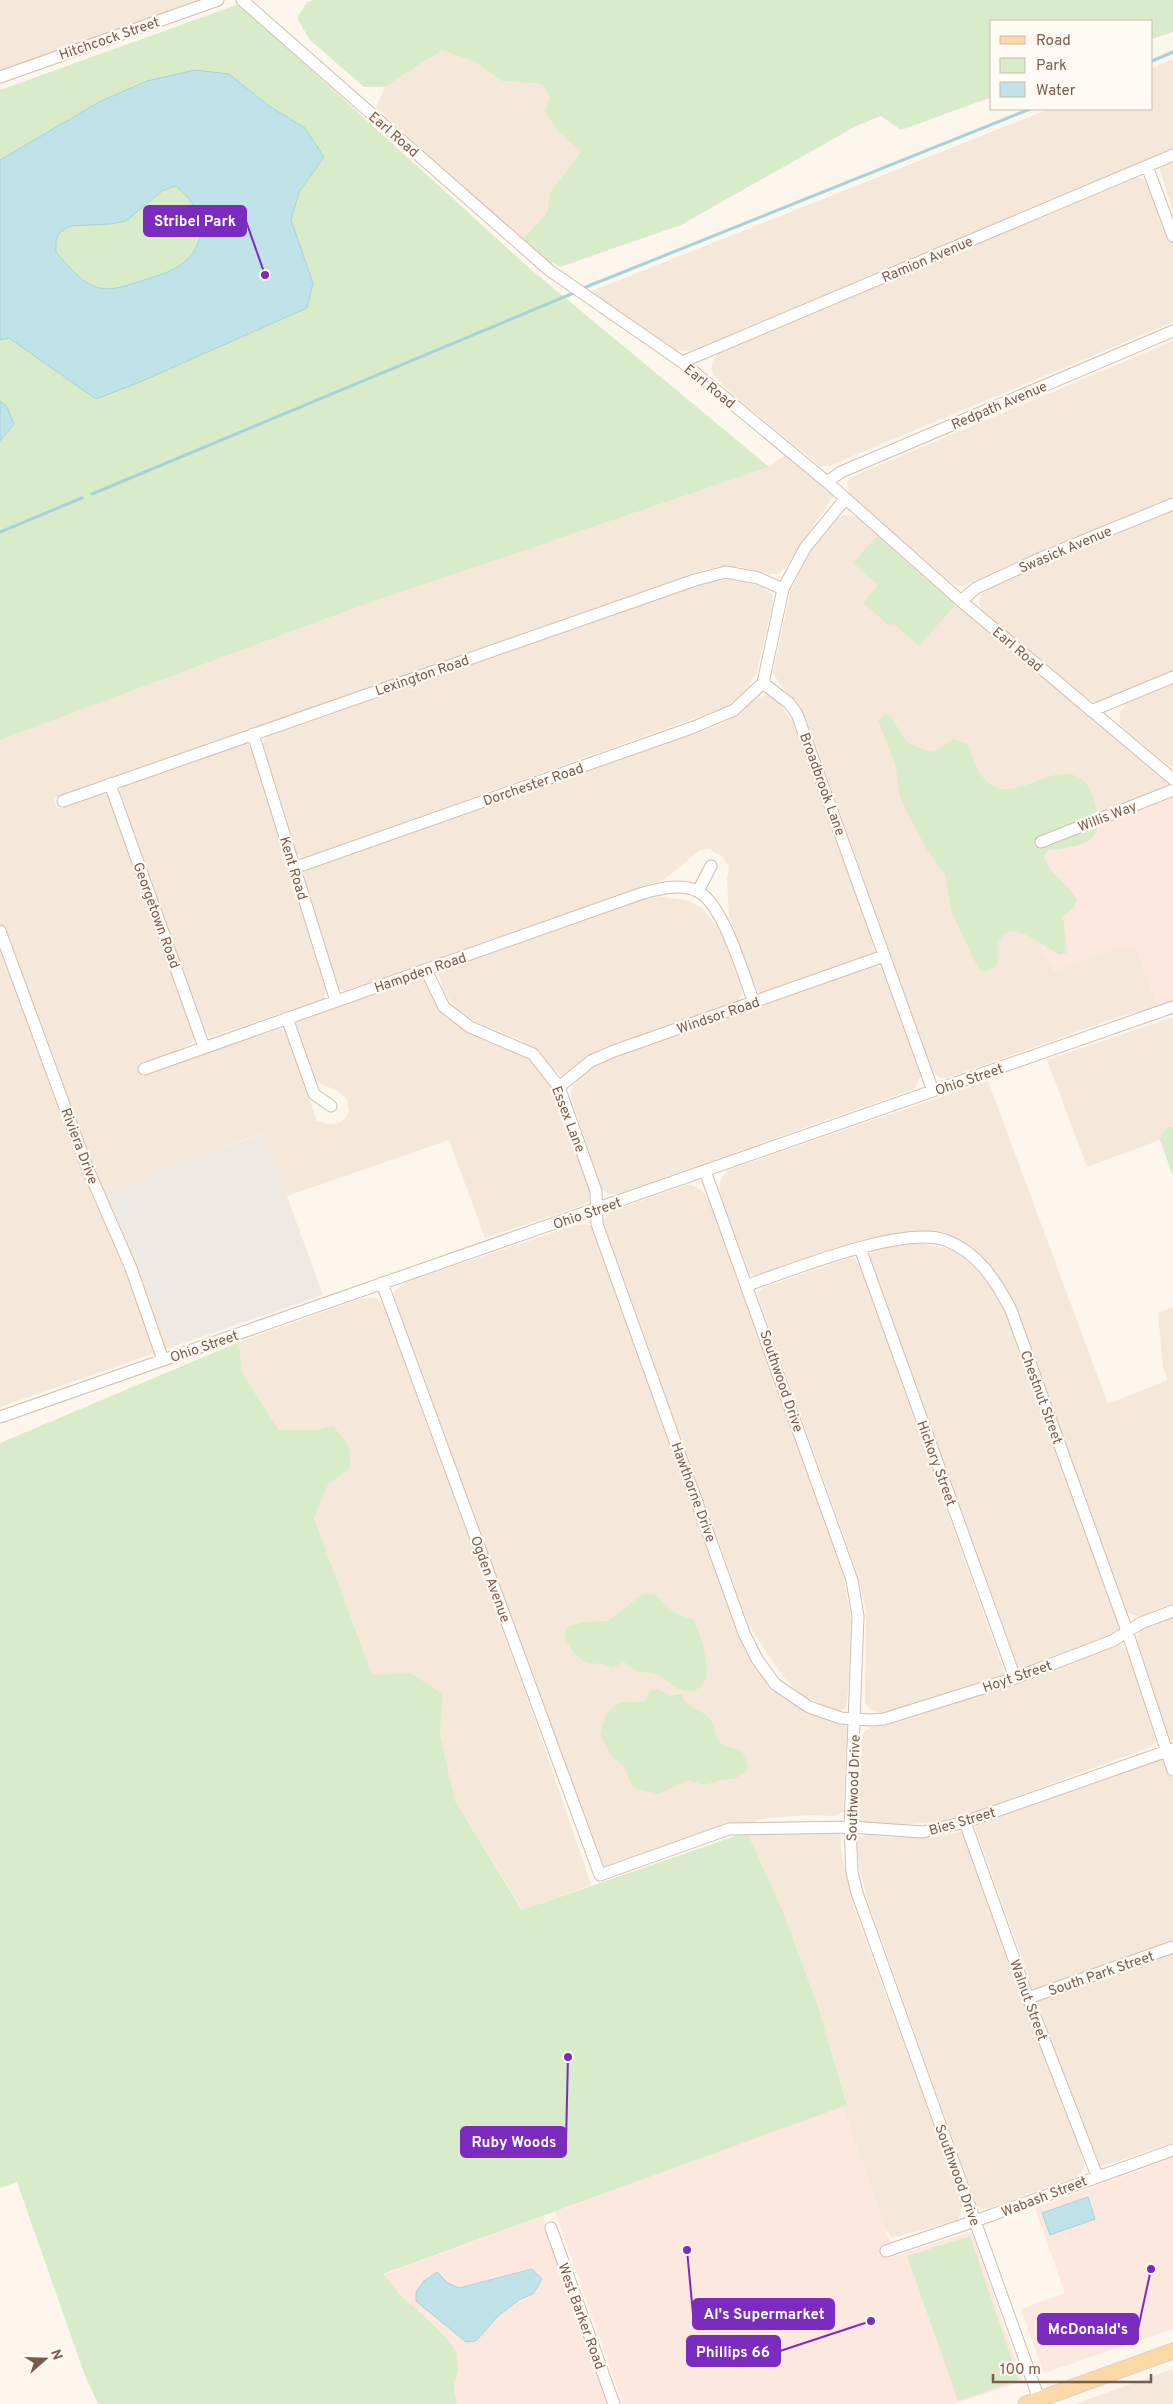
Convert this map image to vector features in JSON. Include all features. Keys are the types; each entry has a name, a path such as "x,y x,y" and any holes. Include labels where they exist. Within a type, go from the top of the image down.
{"main road":[{"path":"1032,2402 1173,2351"}],"street":[{"name":"Hitchcock Street","path":"0,77 218,0"},
{"name":"Earl Road","path":"242,0 549,270 682,362 827,482 961,601 1173,780"},
{"name":"Ramion Avenue","path":"682,362 1173,155"},
{"path":"1148,166 1173,236"},
{"name":"Redpath Avenue","path":"827,482 841,472 1173,331"},
{"path":"763,683 783,589 805,548 845,499"},
{"name":"Swasick Avenue","path":"961,601 976,588 1041,558 1173,504"},
{"name":"Lexington Road","path":"63,801 695,580 726,572 758,578 783,589"},
{"path":"1091,711 1173,678"},
{"name":"Dorchester Road","path":"294,868 694,727 734,710 763,683"},
{"name":"Broadbrook Lane","path":"763,683 789,703 797,714 933,1091"},
{"name":"Kent Road","path":"253,734 336,1001"},
{"name":"Georgetown Road","path":"110,784 204,1046"},
{"name":"Willis Way","path":"1041,842 1173,790"},
{"path":"711,866 698,891 714,907 726,926 754,1003"},
{"name":"Hampden Road","path":"144,1069 204,1046 660,889 673,887 698,891"},
{"name":"Riviera Drive","path":"0,932 87,1167 131,1268 163,1360"},
{"name":"Windsor Road","path":"559,1087 590,1061 614,1051 884,956"},
{"name":"Essex Lane","path":"426,970 444,1006 470,1027 533,1054 559,1087 596,1192 597,1210"},
{"name":"Ohio Street","path":"0,1417 597,1210 1173,1007"},
{"path":"287,1018 314,1094 331,1106"},
{"name":"Southwood Drive","path":"705,1171 748,1285 852,1580 858,1616 850,1827 852,1872 857,1894 975,2221 1032,2402"},
{"name":"Hawthorne Drive","path":"597,1210 597,1224 744,1633 757,1659 775,1684 809,1707 841,1718 855,1720"},
{"name":"Chestnut Street","path":"748,1285 860,1248 903,1237 944,1240 976,1258 998,1285 1011,1310 1170,1750 1173,1770"},
{"name":"Hickory Street","path":"860,1248 1015,1678"},
{"name":"Ogden Avenue","path":"382,1283 600,1875"},
{"name":"Hoyt Street","path":"855,1720 884,1719 1015,1678 1112,1641 1142,1623 1173,1612"},
{"name":"Bies Street","path":"600,1875 729,1829 850,1827 923,1832 965,1822 1170,1750"},
{"name":"Walnut Street","path":"965,1822 1028,1998 1097,2176"},
{"name":"South Park Street","path":"1028,1998 1173,1947"},
{"name":"Wabash Street","path":"886,2251 1173,2150"},
{"name":"West Barker Road","path":"551,2228 614,2404"}],"shaded area":[{"path":"0,0 205,0 0,70"},
{"path":"442,50 477,63 501,81 542,84 550,97 557,131 581,152 550,192 547,213 521,240 376,107 385,87"},
{"path":"1173,59 1173,148 699,348 688,351 675,350 589,292 1046,110 1153,110 1153,68"},
{"path":"1173,160 1173,212 1160,170 1161,166"},
{"path":"1138,177 1151,183 1173,243 1173,322 829,466 820,466 734,396 716,378 711,369 713,360 720,351"},
{"path":"1173,341 1173,497 1060,543 962,586 955,585 945,577 851,497 847,483 849,478"},
{"path":"785,455 834,495 786,567 778,574 767,574 741,567 720,567 703,570 54,798 57,809 101,794 106,794 109,798 195,1039 190,1044 176,1051 138,1064 141,1074 281,1028 285,1030 317,1121 328,1124 339,1123 349,1111 346,1098 336,1090 318,1083 295,1027 296,1023 298,1020 421,979 425,980 431,991 503,1045 529,1059 541,1071 553,1087 591,1195 589,1201 581,1206 485,1238 449,1140 287,1196 263,1133 162,1170 110,1197 172,1347 0,1407 0,740 352,609 769,467"},
{"path":"1173,510 1173,670 1096,703 1086,698 982,613 979,603 981,595 988,588"},
{"path":"843,515 858,517 1173,788 1054,971 1118,947 1136,947 1159,1007 1118,1017 947,1078 940,1078 932,1070 806,718 797,703 780,685 773,672 791,590 809,553 835,520"},
{"path":"727,579 762,586 772,595 773,602 757,672 745,692 726,707 304,858 297,854 263,745 264,739 267,736 697,585"},
{"path":"1173,682 1173,769 1126,731 1120,724 1120,713 1127,702"},
{"path":"766,695 777,699 794,725 872,940 874,953 761,993 759,992 754,985 729,916 727,878 729,868 723,857 709,849 700,850 665,879 344,991 338,988 303,877 304,872 310,867 720,725 744,710 755,699"},
{"path":"241,744 246,744 251,748 326,990 324,999 210,1037 203,1028 120,791 126,785"},
{"path":"1173,794 1173,1002 1159,1007 1136,947 1118,947 1054,971 992,863"},
{"path":"662,897 686,900 702,908 720,930 742,988 742,995 737,1002 725,1008 605,1047 582,1060 562,1076 519,1039 476,1022 462,1013 445,995 439,971 639,900"},
{"path":"874,966 881,968 886,979 921,1076 914,1089 617,1194 609,1194 602,1190 570,1095 573,1086 583,1075 600,1063 635,1049"},
{"path":"1173,1017 1173,1176 1160,1140 1087,1167 1047,1060"},
{"path":"988,1081 1108,1404 1168,1380 1163,1368 1158,1313 1173,1307 1173,1606 1141,1617 1127,1613 1122,1606 1012,1300 981,1256 958,1240 931,1234 898,1233 834,1250 754,1276 750,1274 723,1204 719,1186 728,1170"},
{"path":"264,1133 323,1295 172,1347 110,1197 162,1170"},
{"path":"686,1185 692,1185 703,1191 712,1205 842,1570 851,1618 846,1707 840,1711 828,1708 799,1693 784,1678 749,1626 604,1225 603,1220 609,1212"},
{"path":"585,1224 591,1226 597,1241 745,1651 769,1686 786,1700 807,1712 843,1723 847,1727 843,1812 834,1816 812,1815 766,1818 602,1869 552,1738 394,1297 395,1291 406,1282 576,1225"},
{"path":"913,1242 946,1248 960,1253 986,1277 1002,1304 1118,1623 1118,1631 1114,1636 1031,1668 1022,1669 1018,1667 875,1274 870,1255 871,1251 876,1248"},
{"path":"853,1257 859,1262 1005,1674 1001,1678 884,1714 870,1709 865,1702 866,1609 856,1570 757,1294 765,1287"},
{"path":"362,1298 377,1298 384,1305 539,1731 591,1885 523,1910 455,1801 440,1734 443,1694 411,1673 372,1676 314,1518 328,1485 351,1467 333,1426 316,1430 279,1430 242,1373 239,1342"},
{"path":"1173,1617 1173,1741 1168,1738 1135,1643 1141,1629"},
{"path":"1119,1644 1130,1655 1156,1730 1156,1740 1150,1747 953,1820 891,1826 860,1824 857,1821 861,1738 865,1731 872,1727 891,1724 990,1691"},
{"path":"1173,1754 1173,2143 1100,2167 1095,2164 975,1827 977,1824"},
{"path":"833,1830 840,1833 842,1856 854,1908 963,2205 958,2220 893,2238 886,2230 842,2106 847,2104 819,2009 784,1914 747,1832"},
{"path":"962,1832 967,1835 1079,2146 1084,2166 1082,2173 1074,2178 988,2209 977,2207 867,1899 859,1866 856,1842 857,1838 866,1834 884,1837 931,1837"},
{"path":"842,2106 895,2256 972,2231 1023,2381 954,2404 623,2404 555,2212"},
{"path":"1173,2158 1173,2329 1044,2373 1021,2309 1065,2293 1035,2208"},
{"path":"543,2216 607,2404 457,2404 454,2389 458,2369 444,2334 421,2315 383,2275"},
{"path":"1173,2369 1173,2404 1075,2404"}],"green space":[{"path":"313,0 1173,0 1173,32 1153,39 1153,20 990,20 990,98 901,130 881,116 856,126 681,225 560,267 553,263 548,264 521,240 547,213 550,192 581,152 557,131 545,110 550,97 542,84 501,81 477,63 442,50 385,87 364,87 310,40 297,18 307,2"},
{"path":"239,4 528,267 769,467 352,609 0,740 0,90"},
{"path":"877,536 955,605 919,646 893,623 890,626 863,603 878,585 853,563"},
{"path":"884,715 891,716 903,737 917,747 934,752 954,739 968,744 975,763 984,779 995,787 1005,789 1016,788 1050,776 1062,774 1073,775 1085,782 1095,804 1098,828 1088,841 1080,845 1048,850 1044,856 1051,869 1069,888 1077,900 1074,908 1063,917 1067,952 1061,955 1029,936 1012,931 1005,934 1000,940 996,967 986,971 979,970 952,913 945,874 927,850 900,796 895,763 878,720"},
{"path":"1173,1127 1173,1176 1160,1140 1164,1131"},
{"path":"239,1342 242,1373 279,1430 316,1430 333,1426 348,1444 351,1467 328,1485 314,1518 372,1675 411,1673 443,1694 440,1734 455,1801 522,1910 747,1832 784,1914 819,2009 847,2105 383,2274 400,2294 444,2335 456,2351 458,2369 454,2389 457,2404 98,2404 84,2373 17,2182 0,2188 0,1443"},
{"path":"654,1594 675,1613 694,1620 705,1652 707,1665 703,1685 695,1690 679,1689 656,1674 638,1671 624,1662 611,1668 601,1664 588,1663 576,1655 567,1642 565,1634 568,1627 582,1622 608,1621 640,1596"},
{"path":"657,1689 670,1695 681,1694 690,1706 707,1716 712,1722 716,1737 721,1743 742,1751 748,1765 747,1771 735,1779 721,1780 704,1785 688,1780 659,1794 636,1789 631,1784 624,1767 610,1754 600,1734 610,1709 619,1703 645,1701 650,1691"},
{"path":"970,2236 1019,2380 958,2401 907,2256"}],"water":[{"path":"195,70 229,74 269,106 305,128 324,157 299,192 291,220 313,283 307,308 140,382 96,399 9,338 0,340 0,160 99,102 147,81","holes":["175,186 184,193 196,212 200,235 192,255 168,272 120,287 100,288 87,283 56,252 56,241 59,233 70,226 111,224 126,221 162,191"]},
{"path":"0,401 7,407 14,424 0,441"},
{"path":"1088,2197 1095,2219 1050,2235 1042,2213"},
{"path":"532,2269 542,2279 534,2293 519,2300 498,2316 476,2341 466,2342 416,2301 416,2292 424,2281 437,2272 448,2283 459,2288"}],"waterway":[{"path":"1153,61 1173,52"},
{"path":"581,289 1028,110"},
{"path":"92,494 576,292"},
{"path":"0,532 82,498"}],"place":[{"name":"Stribel Park","path":"265,275"},
{"name":"Ruby Woods","path":"568,2057"},
{"name":"Al's Supermarket","path":"687,2250"},
{"name":"McDonald's","path":"1151,2269"},
{"name":"Phillips 66","path":"871,2321"}]}
